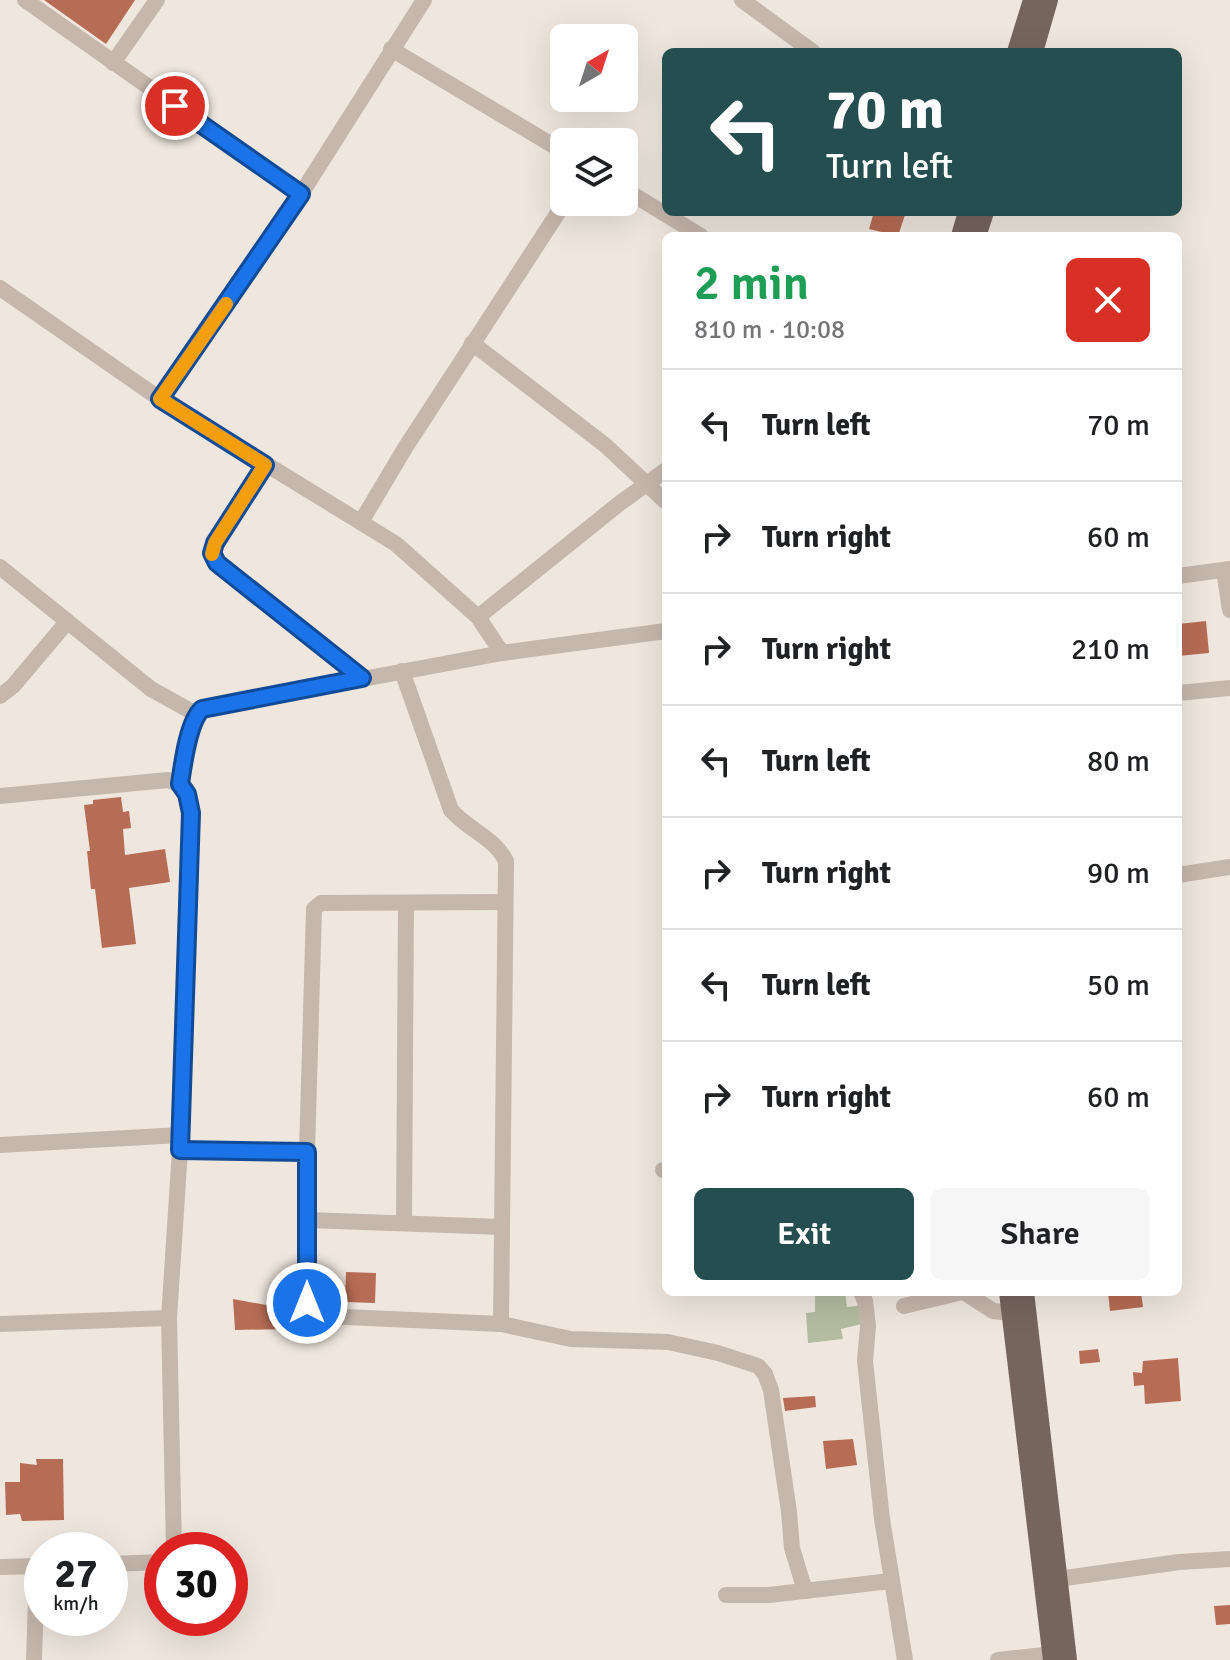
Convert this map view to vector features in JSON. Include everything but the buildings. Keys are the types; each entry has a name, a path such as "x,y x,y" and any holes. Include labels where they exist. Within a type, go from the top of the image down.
{"main road":[{"path":"1018,48 1033,0"},
{"path":"1034,48 1048,0"},
{"path":"1009,1296 1058,1658"},
{"path":"1024,1296 1058,1579 1058,1658"}],"street":[{"path":"25,0 301,194"},
{"path":"113,63 157,0"},
{"path":"160,399 301,194 424,0"},
{"path":"742,0 808,48"},
{"path":"391,49 550,144"},
{"path":"638,198 662,212"},
{"path":"361,522 472,343 556,216"},
{"path":"668,216 694,232"},
{"path":"0,288 160,399 396,544 478,617 502,653"},
{"path":"472,343 605,445 662,498"},
{"path":"265,465 215,543 212,553 217,563 362,678"},
{"path":"478,617 662,473"},
{"path":"0,567 151,689 196,714"},
{"path":"1182,575 1227,569 1230,610"},
{"path":"4,686 67,622"},
{"path":"180,784 183,760 196,714 202,709 502,653 662,632"},
{"path":"402,671 451,810 460,820 499,847 506,861 501,1324"},
{"path":"1182,693 1230,688"},
{"path":"0,796 168,780 180,784 187,794 191,813 180,1142 169,1318 176,1532"},
{"path":"1182,874 1230,867"},
{"path":"505,902 321,903 314,909 307,1152 307,1303 312,1312 323,1316 501,1324 571,1339 668,1342 750,1362 763,1370 771,1390 794,1556 805,1591"},
{"path":"404,1223 406,903"},
{"path":"0,1145 180,1142 307,1152"},
{"path":"307,1220 502,1227"},
{"path":"863,1296 868,1326 865,1361 891,1581 905,1660"},
{"path":"904,1306 946,1296"},
{"path":"969,1296 993,1311 1011,1313"},
{"path":"0,1324 169,1318"},
{"path":"1058,1579 1179,1562 1230,1559"},
{"path":"0,1567 24,1566"},
{"path":"726,1595 769,1595 891,1581"},
{"path":"34,1660 36,1636"},
{"path":"998,1660 1058,1658"}],"green space":[{"path":"815,1296 846,1296 847,1307 865,1305 866,1323 841,1329 843,1339 808,1343 806,1313 815,1312"}],"slow traffic":[{"path":"212,554 215,543 265,465 160,399 226,304"}],"route":[{"path":"175,106 301,194 160,399 265,465 215,543 212,553 217,563 362,678 202,709 196,714 183,760 180,784 187,794 191,813 180,1150 307,1152 307,1303"}]}
